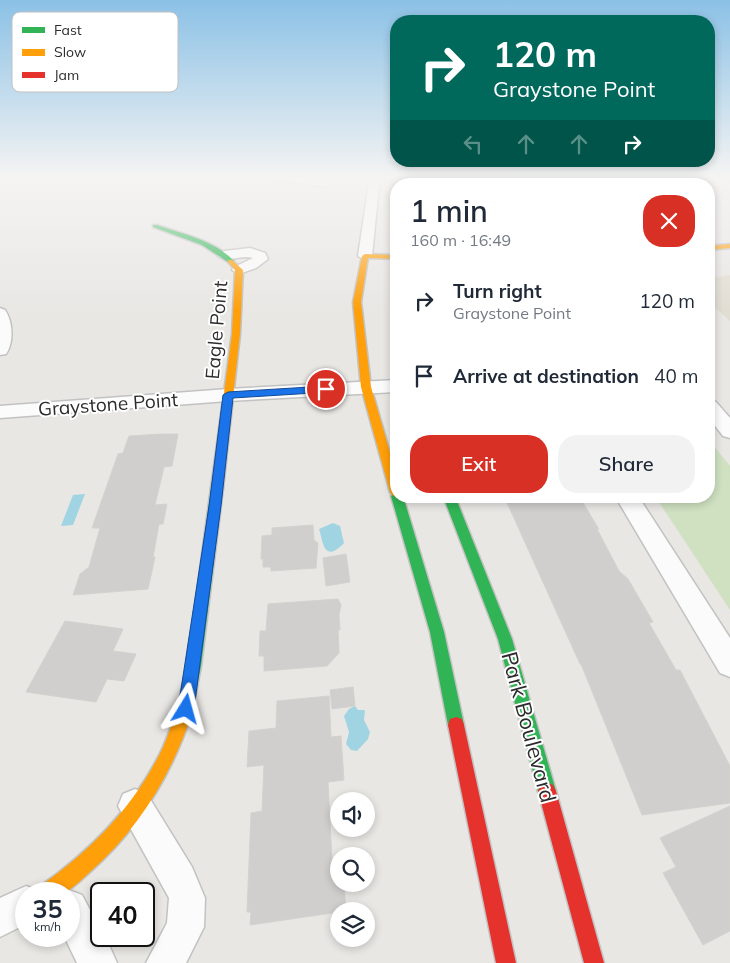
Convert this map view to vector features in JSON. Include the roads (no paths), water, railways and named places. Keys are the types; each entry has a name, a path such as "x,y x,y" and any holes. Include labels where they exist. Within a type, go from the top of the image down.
{"street":[{"path":"369,221 365,256 366,273 357,302 366,387 390,471"},
{"name":"Eagle Point","path":"71,882 100,850 150,788 173,748 186,709 215,506 237,322 239,270 224,255 199,242 154,226"},
{"path":"715,247 730,246"},
{"path":"224,255 250,252 260,256 261,259 257,262 239,270"},
{"path":"365,256 390,257"},
{"path":"1,319 1,346"},
{"name":"Graystone Point","path":"0,412 228,395 390,386"},
{"path":"715,413 730,431"},
{"path":"399,503 437,632 506,963"},
{"name":"Park Boulevard","path":"452,503 505,639 594,963"},
{"path":"630,503 730,662"},
{"path":"135,806 179,880 187,898 185,927 165,963"},
{"path":"0,918 15,910"},
{"path":"80,933 98,963"}],"water":[{"path":"85,494 73,525 61,526 73,495"},
{"path":"333,523 340,526 344,543 332,552 325,548 319,529"},
{"path":"355,706 358,710 365,710 364,720 370,732 368,739 357,751 351,750 346,744 349,732 344,716 349,709"}]}
